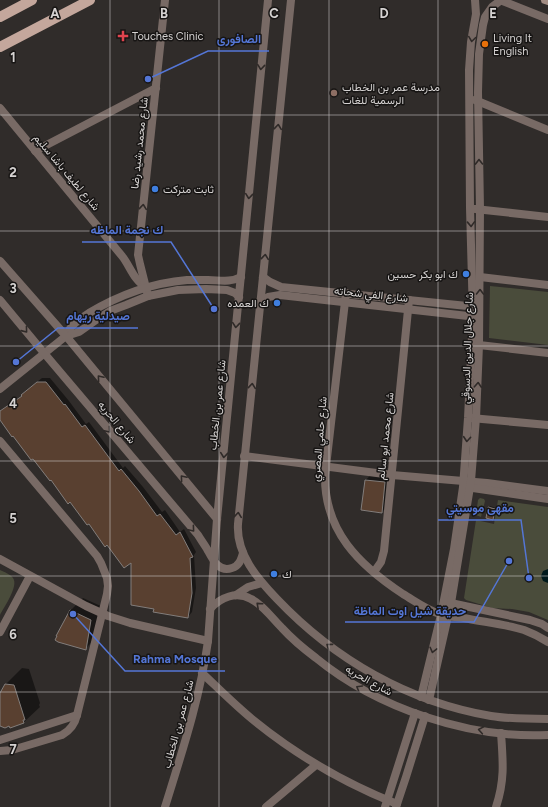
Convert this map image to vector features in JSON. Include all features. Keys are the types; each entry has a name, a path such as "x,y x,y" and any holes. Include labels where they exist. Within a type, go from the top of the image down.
{"main road":[{"path":"0,17 32,0"},
{"path":"0,47 90,0"}],"street":[{"name":"شارع محمد رشيد رضا","path":"148,296 138,255 165,0"},
{"name":"شارع عمر بن الخطاب","path":"166,807 195,708 208,641 217,519 268,0"},
{"path":"214,561 219,567 231,569 238,565 243,554 239,544 237,529 291,0"},
{"name":"شارع جلال الدين الدسوقي","path":"474,0 476,14 469,61 470,208 477,307"},
{"path":"501,0 548,19"},
{"name":"شارع جلال الدين الدسوقي","path":"472,418 476,317 480,278 479,63 485,17 501,0"},
{"path":"35,151 156,88"},
{"path":"469,98 548,130"},
{"name":"شارع لطيف باشا سليم","path":"0,108 122,256 136,279 146,287"},
{"path":"470,208 548,217"},
{"path":"122,256 130,258 138,255"},
{"name":"شارع الحريه","path":"0,261 66,336 217,519"},
{"path":"66,336 72,325 98,308 122,296 146,287 178,281 230,281 241,277"},
{"name":"شارع الفي شحاته","path":"263,277 272,284 281,287 477,307"},
{"path":"480,278 548,285"},
{"path":"0,389 66,336 79,332 110,312 148,296 178,290 206,288 227,290 235,293 239,297"},
{"name":"شارع حلمي المصري","path":"346,293 325,484 329,511 336,527 351,550 374,572 391,586 428,609 444,615 515,627 532,633 548,642"},
{"name":"شارع الفي شحاته","path":"260,301 277,295 476,317"},
{"name":"شارع الحريه","path":"0,300 198,536 214,561"},
{"name":"شارع محمد ابو سالم","path":"374,572 379,566 384,555 409,300"},
{"name":"شارع جلال الدين الدسوقي","path":"425,698 447,602 467,484 480,345 476,317"},
{"path":"480,345 548,353"},
{"path":"472,418 548,425"},
{"path":"0,441 92,550 101,563 107,578 108,586 103,614 75,722 71,728 62,735 12,750 0,750"},
{"path":"244,456 467,484 548,491"},
{"path":"467,484 548,499"},
{"name":"شارع الحريه","path":"243,554 262,583 284,607 319,639 370,673 425,698 467,711 492,716 548,719"},
{"path":"0,559 103,614 130,623 208,641"},
{"path":"0,632 30,576"},
{"path":"210,609 215,603 222,599 236,595 248,587 262,583"},
{"name":"شارع الحريه","path":"236,595 244,596 258,603 305,650 340,676 376,698 415,713 463,726 501,733 548,735"},
{"path":"447,602 530,620 542,624 548,628"},
{"path":"202,673 252,720 290,748 316,765 386,803 396,805 411,764 425,716"},
{"path":"386,803 415,713"},
{"path":"0,740 77,715"},
{"path":"496,807 501,790 503,774 501,733"},
{"path":"266,807 316,765"}],"green space":[{"path":"490,286 548,292 548,345 489,338"},
{"path":"480,498 484,499 485,501 481,517 476,515 478,500"},
{"path":"498,500 548,507 548,620 529,612 492,608 466,600 464,598 476,520 494,524"},
{"path":"0,570 13,578 14,586 13,591 0,615"}],"water":[{"path":"548,569 548,583 543,581 541,576 543,571"}],"building":[{"path":"37,382 46,382 82,427 85,425 119,471 121,469 157,516 160,514 176,535 180,532 193,557 190,558 192,593 188,618 153,612 154,609 131,605 131,563 124,568 107,545 105,547 89,524 87,525 70,502 68,504 51,480 50,481 33,459 31,460 0,420 0,411 22,396 21,395"},
{"path":"365,480 385,482 382,513 361,510"},
{"path":"488,507 495,509 493,520 486,518"},
{"path":"70,610 91,620 86,650 55,640"},
{"path":"5,684 14,685 25,720 23,720 24,723 10,728 9,726 5,728 0,726 0,693"}],"place":[{"name":"Touches Clinic","path":"123,36"},
{"name":"Living It English","path":"485,44"},
{"name":"الصافورى","path":"148,79"},
{"name":"مدرسة عمر بن الخطاب الرسمية للغات","path":"334,93"},
{"name":"ثابت متركت","path":"155,189"},
{"name":"ك ابو بكر حسين","path":"466,274"},
{"name":"ك العمده","path":"277,303"},
{"name":"ك نجمة الماظه","path":"214,309"},
{"name":"صيدلية ريهام","path":"16,362"},
{"name":"حديقة شيل اوت الماظة","path":"509,561"},
{"name":"ك","path":"274,574"},
{"name":"مقهى موسيتي","path":"529,578"},
{"name":"Rahma Mosque","path":"73,614"}]}
